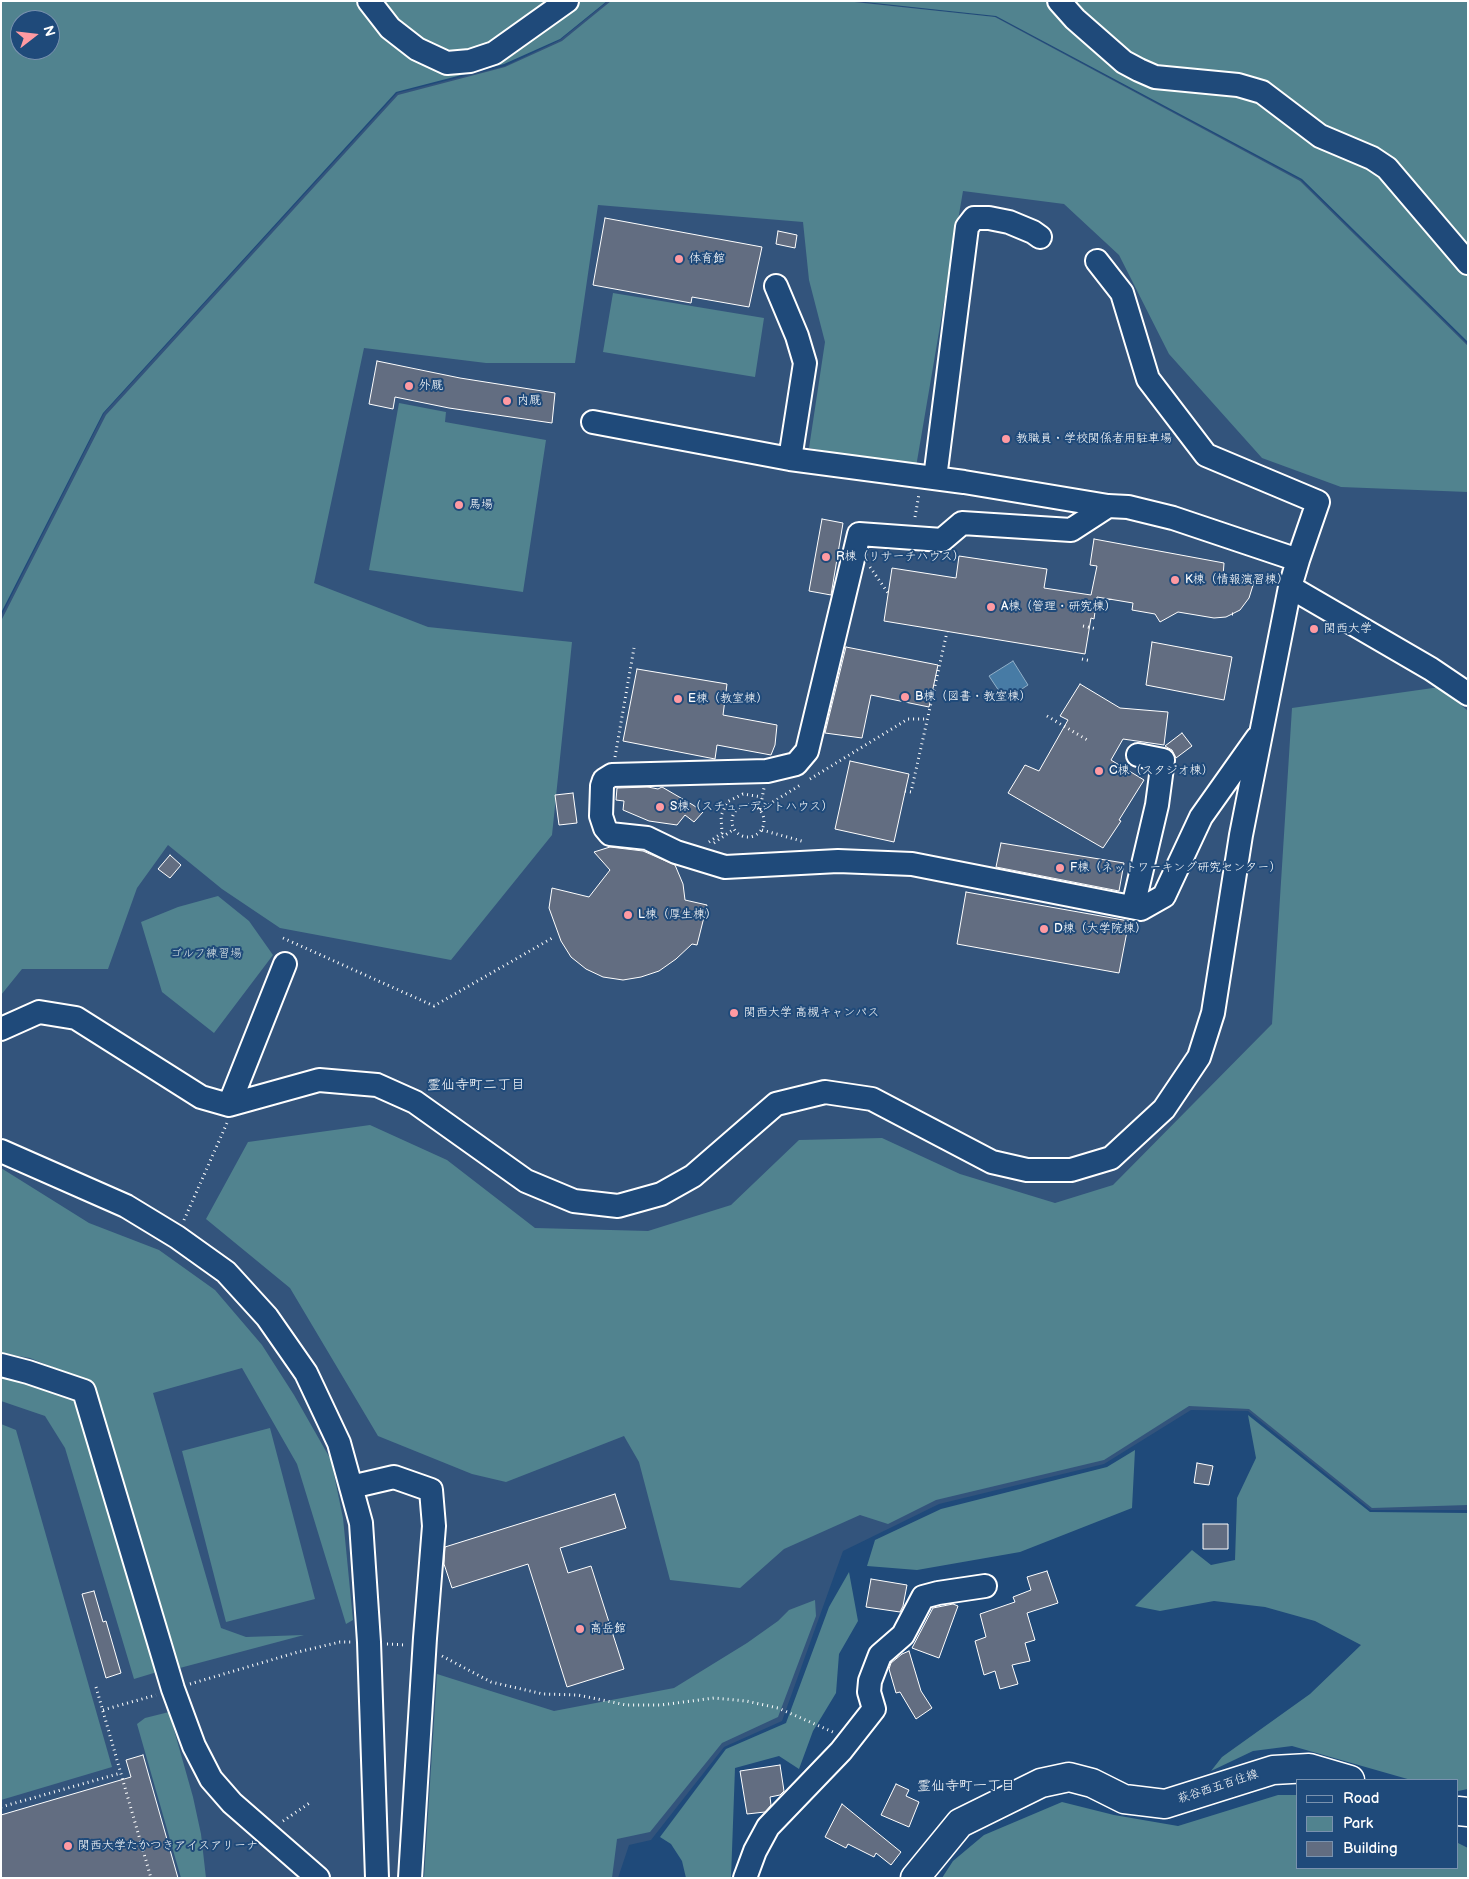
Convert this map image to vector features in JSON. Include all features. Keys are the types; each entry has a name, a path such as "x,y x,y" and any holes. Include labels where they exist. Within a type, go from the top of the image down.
{"main road":[{"name":"萩谷西五百住線","path":"915,1878 960,1823 1041,1783 1069,1777 1092,1783 1124,1799 1165,1804 1273,1770 1308,1768 1346,1779"}],"street":[{"path":"369,1 390,28 417,49 447,63 470,61 494,52 567,1"},
{"path":"1060,1 1075,18 1124,62 1139,70 1155,77 1238,85 1262,92 1320,136 1372,158 1387,168 1468,263"},
{"path":"935,478 967,227 974,218 989,218 1009,222 1033,232 1040,238"},
{"path":"1,1029 39,1012 76,1018 200,1097 229,1111 319,1080 376,1085 415,1102 526,1181 574,1201 618,1206 661,1194 693,1176 776,1104 825,1092 872,1099 992,1162 1027,1170 1071,1170 1110,1158 1164,1109 1199,1057 1213,1013 1241,835 1290,587 1318,502 1206,455 1148,379 1122,293 1097,261"},
{"path":"776,286 797,336 805,363 790,459"},
{"path":"593,422 790,459 935,478 1108,506 1128,507 1173,518 1298,560"},
{"path":"1108,506 1071,530 962,523 942,540 859,534 807,750 796,764 767,771 612,775 604,780 602,786 600,816 605,828 610,834 647,838 676,852 725,867 827,861 912,864 1141,909 1164,896 1202,817 1262,731"},
{"path":"1290,587 1431,669 1468,694"},
{"path":"1134,907 1156,805 1163,760 1138,755"},
{"path":"229,1111 285,964"},
{"path":"1,1151 126,1206 177,1237 226,1272 272,1325 306,1373 338,1443 361,1523 369,1642 377,1878"},
{"path":"1,1365 84,1391 173,1689 194,1746 211,1779 232,1803 318,1878"},
{"path":"351,1487 394,1477 431,1490 434,1526 424,1647 410,1878"},
{"path":"745,1878 754,1851 768,1827 841,1751 874,1709 869,1692 870,1681 880,1655 903,1635 922,1597 985,1586"}],"path":[{"path":"1232,614 1237,614"},
{"path":"1082,626 1096,629"},
{"path":"905,791 911,792 948,632"},
{"path":"612,775 634,648"},
{"path":"1082,659 1091,661"},
{"path":"1047,716 1089,741"},
{"path":"760,810 908,719 927,719"},
{"path":"721,830 721,816 727,802 743,794 762,797"},
{"path":"751,804 760,810 764,820 762,830 758,834 748,837 738,833 732,824 733,814 740,806 751,804"},
{"path":"762,830 815,845 827,861"},
{"path":"283,938 434,1006 554,937"},
{"path":"177,1237 229,1111"},
{"path":"103,1710 323,1646 340,1642 369,1642 424,1647 491,1682 543,1694 578,1695 626,1705 661,1705 714,1698 746,1700 778,1708 850,1739"},
{"path":"96,1687 151,1878"},
{"path":"1,1807 120,1772"},
{"path":"266,1833 311,1802"}],"shaded area":[{"name":"関西大学 高槻キャンパス","path":"608,1 851,1 996,17 1301,180 1468,344 1468,1510 1371,1510 1248,1411 1191,1410 1104,1464 939,1504 843,1551 782,1721 724,1747 651,1840 629,1845 618,1878 1,1878 1,616 104,413 397,93 505,66 560,40"},
{"path":"1013,661 1028,685 1005,700 989,676"}],"green space":[{"path":"1,1 607,1 560,39 504,64 396,92 103,413 1,613"},
{"path":"611,1 845,1 995,17 1300,181 1468,346 1468,492 1341,487 1262,458 1169,354 1119,255 1064,204 963,191 916,467 809,448 825,342 809,280 803,222 598,205 575,363 486,363 364,348 314,583 428,627 572,642 552,835 451,960 280,928 222,889 168,845 137,888 108,969 22,969 1,995 1,621 106,415 398,95 505,67 562,41"},
{"path":"856,1 1468,1 1468,342 1302,179 996,16"},
{"path":"613,293 764,318 755,377 603,352"},
{"name":"馬場","path":"399,403 446,412 445,422 546,440 523,592 369,570"},
{"path":"1440,687 1468,711 1468,1505 1372,1508 1249,1409 1189,1406 1104,1460 936,1500 888,1524 860,1515 784,1549 740,1588 670,1580 639,1462 624,1436 506,1482 472,1474 378,1436 290,1288 206,1219 248,1142 370,1125 447,1160 535,1228 648,1231 731,1205 799,1140 882,1138 960,1174 1055,1203 1113,1185 1272,1024 1292,708"},
{"name":"ゴルフ練習場","path":"218,896 249,921 273,955 214,1033 162,992 141,922 178,907"},
{"path":"1,1168 89,1223 159,1250 215,1290 262,1345 294,1395 331,1460 343,1518 353,1620 346,1624 297,1464 242,1368 153,1393 221,1628 246,1637 304,1635 176,1669 89,1382 30,1358 1,1353"},
{"path":"1,1373 77,1399 157,1672 134,1679 65,1448 45,1416 1,1401"},
{"path":"1248,1415 1370,1512 1468,1513 1468,1789 1459,1791 1459,1779 1408,1779 1292,1746 1253,1751 1211,1771 1222,1757 1310,1694 1361,1645 1315,1621 1265,1607 1214,1601 1160,1611 1135,1606 1192,1550 1211,1565 1235,1560 1237,1498 1256,1458"},
{"path":"1,1424 16,1430 112,1767 1,1800"},
{"path":"270,1428 315,1599 226,1622 182,1451"},
{"path":"1135,1450 1132,1508 1020,1552 917,1570 867,1566 875,1540 941,1509 1107,1467"},
{"path":"849,1572 858,1621 839,1654 836,1693 813,1731 799,1769 779,1756 735,1768 731,1878 686,1878 682,1861 671,1844 660,1837 726,1749 786,1723 829,1607"},
{"path":"815,1600 816,1616 778,1717 722,1743 650,1832 617,1839 612,1878 424,1878 437,1674 554,1711 674,1688 747,1643 778,1621 789,1610"},
{"path":"169,1712 193,1797 201,1834 206,1878 181,1878 137,1724 145,1718"},
{"path":"1278,1795 1296,1795 1296,1869 1459,1869 1459,1844 1468,1848 1468,1878 942,1878 953,1861 984,1835 1062,1802 1114,1815 1178,1826"}],"building":[{"name":"体育館","path":"605,218 762,247 749,307 692,297 691,303 593,285"},
{"path":"778,231 797,235 795,248 776,244"},
{"path":"377,361 460,378 555,393 552,423 449,408 395,397 393,409 369,404"},
{"name":"R棟（リサーチハウス）","path":"822,519 843,523 831,595 809,591"},
{"path":"1094,539 1224,563 1223,577 1254,582 1249,598 1240,610 1226,617 1214,618 1178,612 1160,622 1155,614 1132,610 1133,603 1097,597 1094,619 1091,618 1085,654 884,621 892,568 956,578 959,556 1047,569 1044,588 1091,595 1097,566 1090,565"},
{"path":"1152,642 1232,657 1224,700 1146,685"},
{"name":"B棟（図書・教室棟）","path":"846,647 938,665 929,707 871,695 862,738 825,733"},
{"name":"E棟（教室棟）","path":"637,669 727,684 723,715 777,725 775,745 771,755 717,745 715,759 623,741"},
{"name":"C棟（スタジオ棟）","path":"1080,684 1120,708 1168,712 1164,745 1123,739 1111,760 1144,780 1103,848 1008,793 1025,765 1039,771 1068,720 1060,716"},
{"path":"1182,733 1192,746 1176,758 1172,750 1165,746"},
{"path":"850,761 909,774 894,842 835,829"},
{"name":"S棟（スチューデントハウス）","path":"648,787 658,789 662,787 703,812 694,822 685,815 677,825 649,821 623,810 624,801 616,800 617,788"},
{"path":"573,793 577,823 559,825 555,795"},
{"name":"F棟（ネットワーキング研究センター）","path":"1001,843 1124,863 1119,891 996,867"},
{"name":"L棟（厚生棟）","path":"610,847 643,851 675,865 683,884 685,900 707,905 697,945 692,944 659,971 641,977 623,980 603,977 586,969 571,957 561,941 549,908 552,888 589,897 610,870 594,852"},
{"path":"170,855 181,865 170,878 158,869"},
{"name":"D棟（大学院棟）","path":"966,892 1129,921 1119,973 957,944"},
{"path":"1197,1463 1213,1466 1209,1485 1194,1483"},
{"name":"高岳館","path":"615,1494 626,1528 560,1548 568,1573 591,1566 624,1669 567,1687 528,1564 452,1588 444,1564 445,1547"},
{"path":"1203,1524 1228,1524 1228,1549 1203,1549"},
{"path":"1047,1571 1058,1603 1027,1613 1035,1640 1025,1643 1030,1661 1012,1665 1018,1684 1000,1689 995,1671 984,1675 975,1641 986,1637 980,1614 1015,1602 1013,1597 1031,1590 1027,1577"},
{"path":"871,1579 907,1585 900,1612 866,1607"},
{"path":"94,1591 103,1622 106,1621 121,1673 106,1678 82,1594"},
{"path":"953,1604 958,1606 939,1658 912,1648 933,1608"},
{"path":"909,1651 921,1691 932,1708 916,1719 900,1692 896,1693 889,1669 891,1663"},
{"name":"関西大学たかつきアイスアリーナ","path":"143,1755 178,1878 1,1878 1,1815 131,1777 126,1760"},
{"path":"780,1765 784,1791 780,1795 770,1797 771,1805 765,1812 747,1814 740,1771"},
{"path":"896,1784 909,1790 906,1796 919,1802 909,1827 881,1815"},
{"path":"842,1804 901,1852 891,1865 876,1853 874,1857 848,1844 846,1848 825,1837"}],"place":[{"name":"体育館","path":"679,259"},
{"name":"外厩","path":"409,386"},
{"name":"内厩","path":"507,401"},
{"name":"教職員・学校関係者用駐車場","path":"1006,439"},
{"name":"馬場","path":"459,505"},
{"name":"R棟（リサーチハウス）","path":"826,557"},
{"name":"K棟（情報演習棟）","path":"1175,580"},
{"name":"A棟（管理・研究棟）","path":"991,607"},
{"name":"関西大学","path":"1314,629"},
{"name":"B棟（図書・教室棟）","path":"905,697"},
{"name":"E棟（教室棟）","path":"678,699"},
{"name":"C棟（スタジオ棟）","path":"1099,771"},
{"name":"S棟（スチューデントハウス）","path":"660,807"},
{"name":"F棟（ネットワーキング研究センター）","path":"1060,868"},
{"name":"L棟（厚生棟）","path":"628,915"},
{"name":"D棟（大学院棟）","path":"1044,929"},
{"name":"関西大学 高槻キャンパス","path":"734,1013"},
{"name":"高岳館","path":"580,1629"},
{"name":"関西大学たかつきアイスアリーナ","path":"68,1846"}],"district":[{"name":"霊仙寺町二丁目","path":"476,1085"},
{"name":"霊仙寺町一丁目","path":"966,1786"}]}
